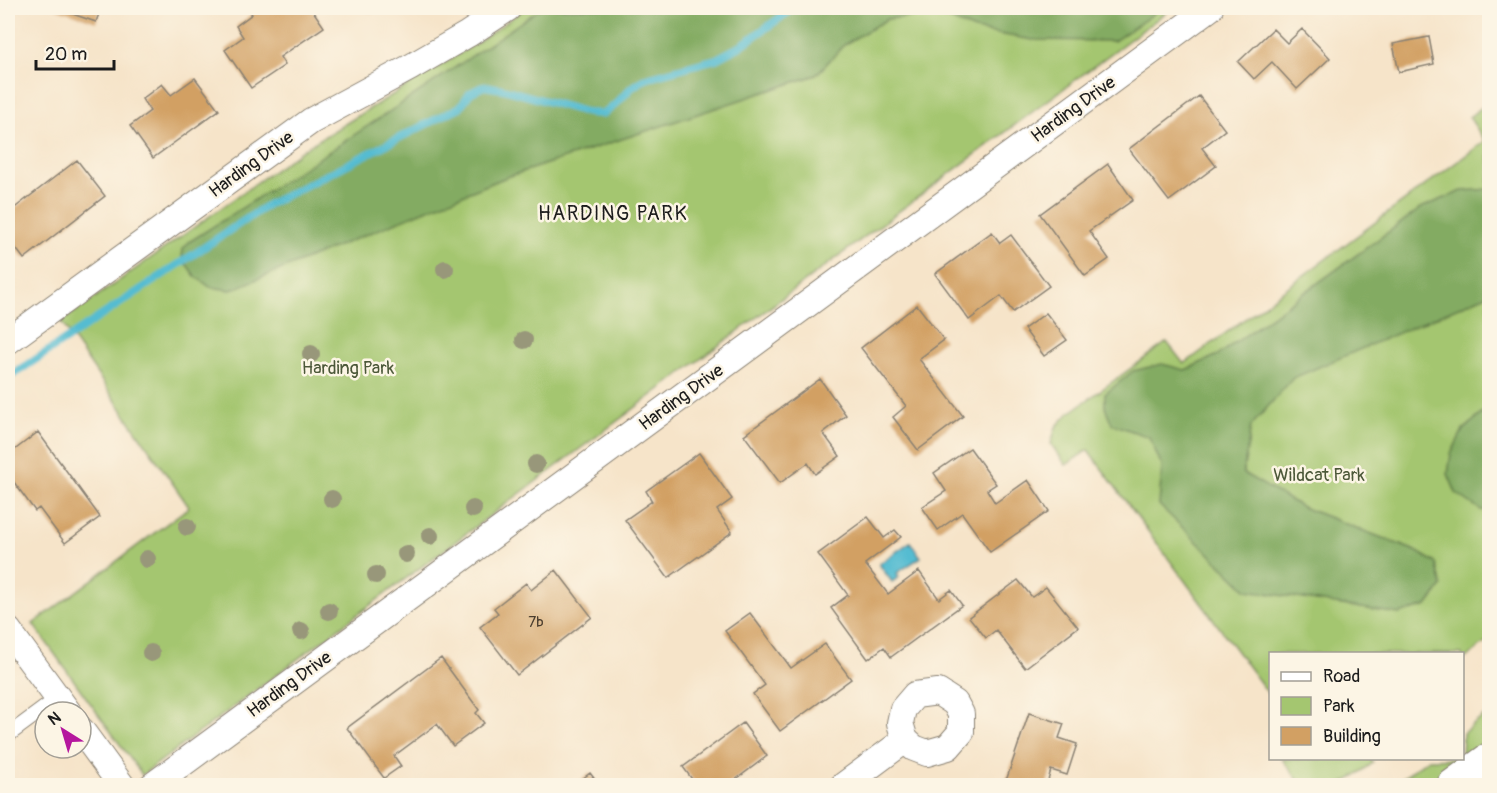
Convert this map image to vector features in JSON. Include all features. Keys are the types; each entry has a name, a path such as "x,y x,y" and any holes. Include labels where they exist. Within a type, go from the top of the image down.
{"street":[{"name":"Harding Drive","path":"8,341 311,121 449,45 508,8"},
{"name":"Harding Drive","path":"152,786 1210,8"},
{"path":"8,630 59,700"},
{"path":"843,786 905,740"},
{"path":"93,746 122,786"},
{"path":"1453,786 1490,759"}],"lane":[{"path":"8,735 33,721"}],"green space":[{"name":"Harding Park","path":"526,8 1172,8 142,775 93,707 93,700 88,700 33,624 189,507 61,322 304,149 472,46"},
{"path":"541,8 1162,8 1114,41 1033,40 975,30 936,14 887,19 845,44 816,75 504,178 231,290 210,287 195,276 182,258 183,249 189,242 366,127"},
{"name":"Wildcat Park","path":"1489,102 1489,640 1464,659 1464,652 1269,652 1269,695 1088,450 1066,465 1051,444 1056,427 1068,414 1167,342 1184,364 1485,141 1469,117"},
{"path":"1489,189 1489,294 1293,378 1251,426 1243,473 1302,507 1416,551 1436,563 1442,586 1427,606 1399,614 1247,590 1159,505 1162,466 1149,437 1112,424 1105,407 1105,394 1133,371 1162,364 1185,370 1218,355 1423,207 1462,191"},
{"path":"1489,407 1489,511 1481,510 1456,493 1448,474 1451,454 1463,430"},
{"path":"1489,712 1489,741 1464,759 1464,732"},
{"path":"1283,760 1371,760 1373,763 1338,785 1305,786"},
{"path":"1427,760 1463,760 1429,785 1392,786"}],"water":[{"path":"910,542 921,557 897,573 899,577 892,582 879,564"}],"building":[{"path":"55,8 101,8 96,22"},
{"path":"247,8 311,8 324,27 280,57 285,65 251,88 225,50 243,37 236,26 252,14"},
{"path":"353,8 375,8 374,13"},
{"path":"1273,29 1287,43 1302,29 1330,58 1297,89 1272,62 1254,79 1238,62"},
{"path":"1429,37 1434,64 1399,72 1393,44"},
{"path":"195,78 219,110 153,158 130,126 150,111 142,99 162,84 171,95"},
{"path":"1199,96 1225,130 1202,148 1216,166 1169,201 1129,149"},
{"path":"77,160 105,196 24,259 8,238 8,213"},
{"path":"1108,164 1133,200 1089,231 1109,259 1085,276 1040,214"},
{"path":"992,232 1000,243 1011,235 1049,286 1013,312 1001,296 969,320 935,274"},
{"path":"917,305 944,340 919,359 963,416 918,450 893,417 906,406 861,348"},
{"path":"1046,313 1067,340 1044,356 1024,329"},
{"path":"820,379 846,415 823,433 840,456 815,474 808,463 780,483 744,435"},
{"path":"38,432 100,517 65,543 39,508 35,511 8,474 8,455"},
{"path":"970,448 996,484 987,490 995,503 1028,480 1049,511 990,552 962,513 938,530 922,507 946,491 934,473"},
{"path":"699,453 732,499 717,510 732,532 668,578 625,520 652,501 646,491"},
{"path":"868,517 884,538 895,530 901,537 865,564 888,594 919,571 939,599 951,590 962,605 891,657 884,647 868,659 831,608 848,595 818,554"},
{"path":"556,570 592,617 517,675 480,627 498,613 494,608 526,583 531,590"},
{"path":"1018,580 1032,597 1046,587 1078,627 1025,668 996,630 986,638 969,617"},
{"path":"750,613 791,668 825,644 851,679 780,731 753,694 765,685 725,631"},
{"path":"441,658 479,710 476,713 484,723 453,746 437,724 394,756 401,766 384,778 347,728"},
{"path":"1029,713 1064,724 1059,738 1077,744 1067,775 1051,770 1045,786 996,786 1007,778"},
{"path":"743,723 767,756 727,786 697,786 683,767"},
{"path":"590,773 600,786 573,786"}],"waterway":[{"path":"8,378 269,204 460,107 470,93 484,86 503,89 589,113 603,114 631,88 646,78 716,59 739,47 794,8"}],"district":[{"name":"HARDING PARK","path":"613,213"}]}
